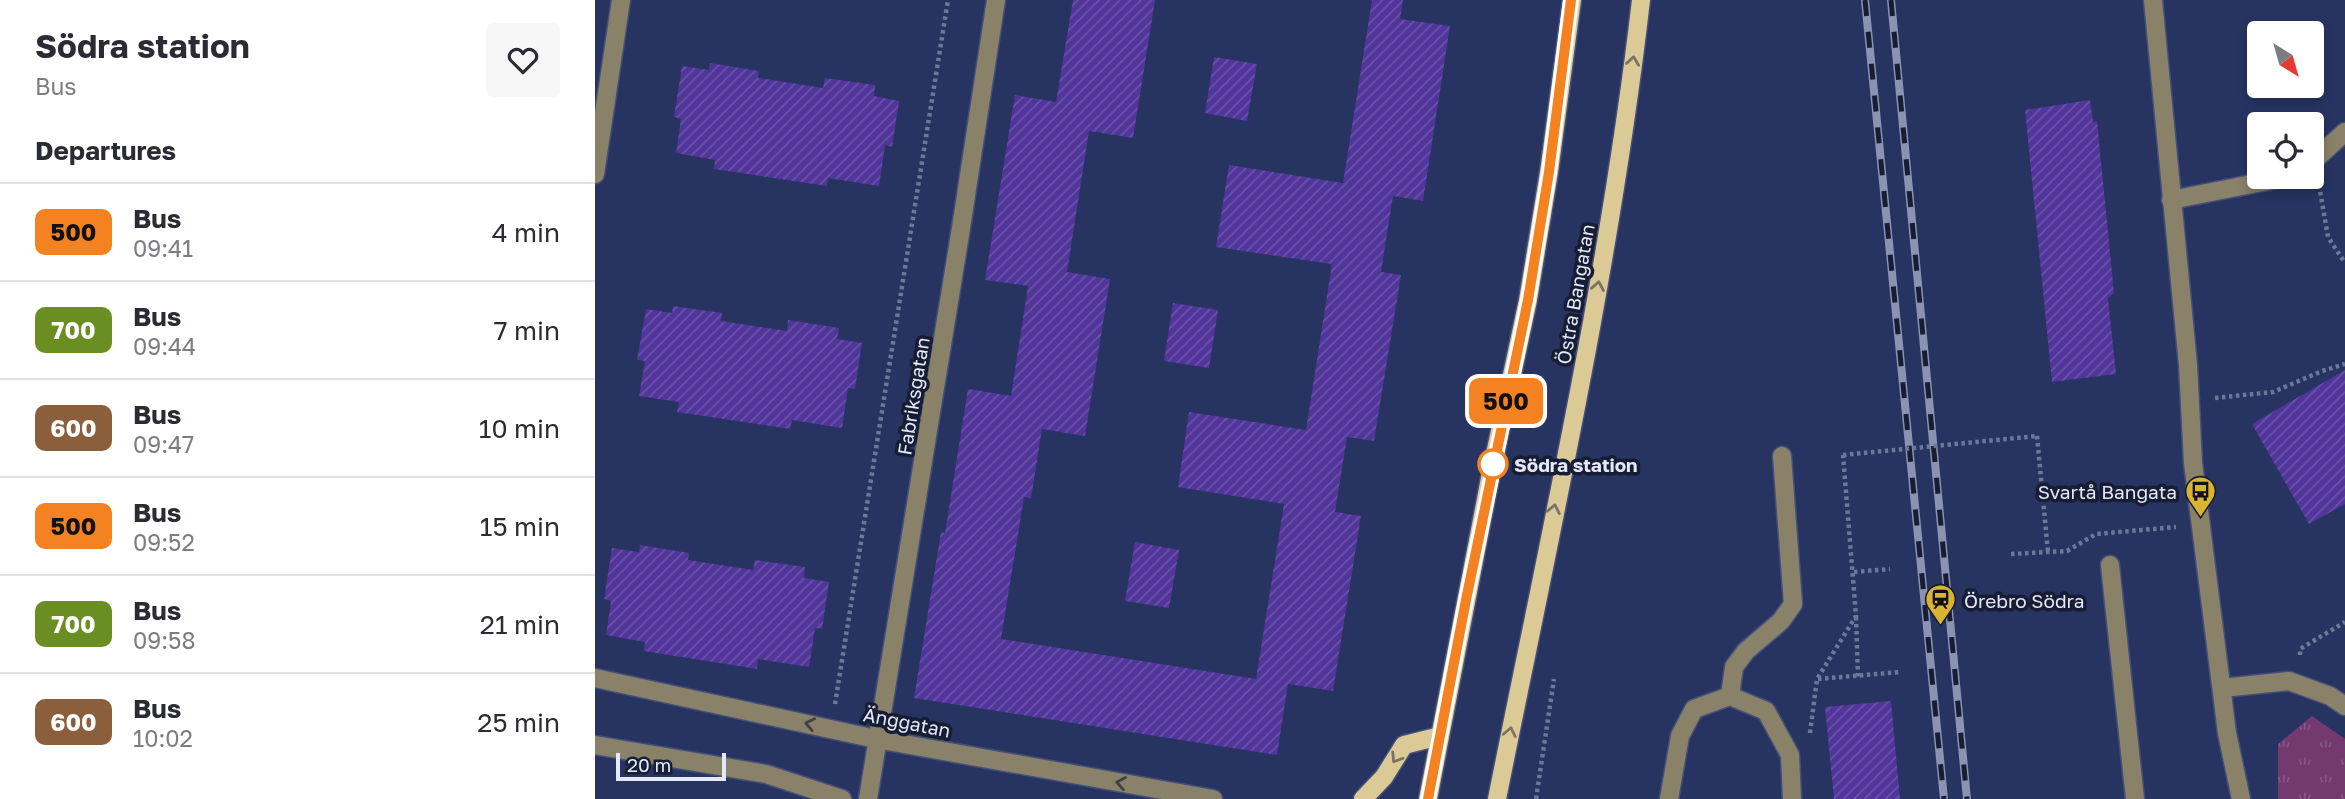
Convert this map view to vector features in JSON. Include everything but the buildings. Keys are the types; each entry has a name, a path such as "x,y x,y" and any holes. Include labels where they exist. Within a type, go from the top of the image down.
{"main road":[{"path":"1428,799 1483,511 1528,300 1549,172 1571,0"},
{"name":"Östra Bangatan","path":"1497,799 1586,356 1624,129 1641,0"},
{"path":"1363,799 1384,777 1404,745 1440,736"}],"street":[{"path":"595,174 621,0"},
{"name":"Fabriksgatan","path":"868,799 996,0"},
{"path":"2153,0 2190,400 2193,463 2227,733 2241,799"},
{"path":"2324,152 2345,132"},
{"path":"2171,201 2247,185"},
{"path":"1730,696 1734,667 1745,651 1781,621 1793,604 1782,456"},
{"path":"2110,565 2135,799"},
{"name":"Änggatan","path":"595,678 876,738 1213,799"},
{"path":"2222,688 2288,681 2330,696 2345,706"},
{"path":"1669,799 1680,736 1695,709 1730,696 1766,711 1790,755 1792,799"},
{"path":"595,745 766,774 842,799"}],"path":[{"path":"831,729 948,0"},
{"path":"2318,189 2328,237 2345,263"},
{"path":"2190,400 2273,393 2345,363"},
{"path":"1858,677 1854,572 1843,455 2036,436 2048,552"},
{"path":"1854,572 1889,569"},
{"path":"1809,746 1817,679 1856,616"},
{"path":"2299,685 2300,649 2345,622"},
{"path":"1817,679 1900,672"},
{"path":"1536,799 1554,679"}],"green space":[{"path":"2312,716 2345,739 2345,799 2278,799 2278,744"}],"railway":[{"path":"1865,0 1944,799"},
{"path":"1891,0 1967,799"}],"bus line":[{"name":"500","path":"1428,799 1491,473 1528,300 1549,172 1571,0"}],"place":[{"name":"Södra station","path":"1493,464"},
{"name":"Svartå Bangata","path":"2200,518"},
{"name":"Örebro Södra","path":"1941,627"}]}
